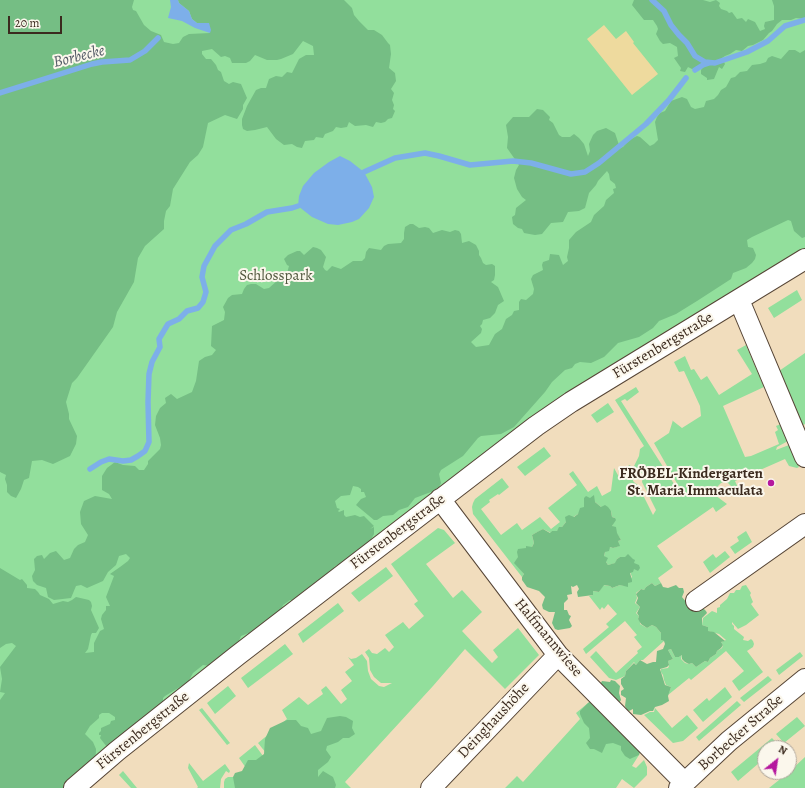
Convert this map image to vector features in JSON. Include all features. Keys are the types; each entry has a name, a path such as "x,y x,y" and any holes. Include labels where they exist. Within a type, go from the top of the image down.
{"street":[{"name":"Fürstenbergstraße","path":"74,788 117,751 238,655 516,440 552,414 805,259"},
{"path":"739,300 805,457"},
{"name":"Halfmannwiese","path":"440,499 558,654 682,785"},
{"path":"696,602 805,524"},
{"name":"Deinghaushöhe","path":"431,788 558,654"},
{"name":"Borbecker Straße","path":"682,785 729,741 805,679"}],"green space":[{"name":"Schlosspark","path":"0,0 805,0 805,259 630,366 117,751 0,788"},
{"path":"0,0 134,0 132,7 133,10 136,11 144,25 151,31 161,35 164,42 173,44 179,43 183,37 189,34 210,33 208,23 197,23 192,19 189,11 179,3 178,0 344,0 352,8 354,15 368,30 374,30 382,35 390,45 391,54 389,68 395,73 396,81 391,89 394,93 392,100 394,105 393,109 395,111 392,118 381,123 376,122 373,127 366,125 355,126 349,122 347,127 336,127 333,131 325,134 323,138 316,137 314,140 305,141 302,148 292,144 284,145 276,139 267,127 247,131 243,129 242,119 256,90 266,88 269,79 276,76 282,77 287,72 292,73 299,59 306,55 314,55 313,46 303,41 293,54 281,59 267,60 255,55 246,63 232,63 230,58 225,56 221,57 212,49 202,51 202,54 206,59 211,59 216,65 218,70 221,72 224,81 229,84 233,82 241,84 247,98 243,105 243,109 237,119 225,115 208,123 203,147 198,155 190,162 173,189 170,206 166,211 164,229 145,246 138,258 134,282 117,312 113,327 72,383 66,402 69,419 77,436 76,444 70,456 53,464 42,460 32,461 29,478 24,480 16,498 7,492 5,479 6,475 0,472"},
{"path":"634,0 703,0 710,2 716,0 720,3 719,6 721,9 729,13 732,12 737,19 742,18 746,22 748,19 755,22 760,31 765,29 765,22 774,20 774,6 772,0 805,0 805,19 796,18 791,20 782,20 763,40 748,46 742,51 736,50 722,58 725,64 722,69 719,67 714,79 707,80 707,78 701,74 703,67 701,66 692,69 688,67 685,72 680,71 681,68 674,58 678,56 677,47 670,43 663,44 660,41 656,34 658,29 657,26 653,20 644,20 632,5"},
{"path":"789,50 795,50 800,53 805,50 805,237 802,238 794,231 791,221 788,220 747,240 748,247 753,248 756,255 752,263 746,268 733,273 731,279 676,314 659,321 653,328 639,337 618,343 604,357 591,363 580,362 575,364 572,368 565,370 552,382 514,427 501,434 481,436 478,438 463,456 441,470 439,474 441,483 439,487 431,492 415,498 408,507 399,510 393,515 383,516 377,520 374,520 356,505 361,499 366,497 364,492 361,492 361,489 353,486 350,495 341,496 335,501 337,508 340,509 338,511 344,510 344,515 346,517 355,515 360,517 364,516 374,526 370,529 374,527 374,534 368,545 356,551 340,565 334,567 334,569 313,587 309,587 297,601 290,600 283,605 280,612 251,632 241,636 238,643 210,666 203,665 193,673 188,682 165,696 163,698 163,703 107,747 100,738 101,735 99,735 99,733 101,728 115,720 115,717 109,713 102,713 99,715 99,718 90,726 85,734 93,742 96,749 95,771 75,788 0,788 0,700 5,693 0,692 2,679 0,667 16,646 12,643 6,644 0,648 0,568 20,580 22,579 27,585 27,588 35,589 40,595 49,599 53,604 63,601 68,602 76,597 89,600 92,606 91,610 99,628 96,633 92,633 88,649 85,653 94,652 94,643 100,631 104,629 101,619 102,615 106,610 106,606 110,606 106,597 114,576 110,574 130,558 126,554 119,556 116,565 108,572 103,581 87,588 81,585 76,586 71,598 54,600 48,597 46,588 37,585 33,581 32,576 35,570 34,559 37,556 42,555 44,559 50,553 56,551 64,560 70,558 74,549 78,545 85,542 88,535 81,524 80,512 84,501 95,496 112,499 109,494 102,490 102,476 107,468 115,462 123,465 135,466 139,470 144,470 148,464 148,461 160,449 160,438 155,425 156,416 160,408 166,403 165,398 171,394 177,399 192,392 196,381 199,361 212,355 216,350 211,346 212,326 224,320 225,312 223,307 228,298 232,295 242,294 247,285 256,284 264,289 269,288 278,280 286,277 289,266 284,259 288,255 297,251 300,251 304,255 313,247 321,250 326,257 323,267 327,271 332,266 341,269 353,261 362,261 365,258 366,252 369,248 381,250 388,244 401,243 404,239 405,227 410,224 413,224 419,228 429,228 433,233 442,230 450,232 455,230 459,231 461,234 462,243 469,241 476,245 483,263 486,265 492,264 495,266 494,280 491,282 498,287 504,301 498,305 495,313 490,318 483,320 480,326 482,329 481,333 471,342 476,347 489,345 495,334 502,329 506,319 512,315 514,311 519,310 519,302 521,299 526,300 533,294 534,289 531,279 533,275 543,270 543,262 549,260 550,254 559,255 563,265 568,261 569,240 576,232 591,222 594,215 604,206 606,200 614,193 613,189 616,188 615,184 610,180 607,171 589,193 585,208 579,211 568,212 563,222 551,223 542,234 535,235 524,233 522,229 513,224 512,217 515,215 516,208 526,200 517,189 514,178 519,165 507,148 508,137 506,125 513,117 529,117 537,109 543,110 550,117 549,120 553,123 559,135 562,137 570,137 574,134 579,138 584,144 588,156 590,151 589,144 593,135 597,131 606,128 615,133 620,148 623,147 629,140 637,136 650,146 658,140 655,122 657,117 660,113 665,111 671,101 682,97 687,99 691,107 695,109 704,107 706,101 714,99 721,90 726,87 731,78 735,77 740,72 747,71 752,65 766,62 768,58 772,56 781,59"},
{"path":"797,290 802,300 774,318 768,308"},
{"path":"746,345 764,387 723,406 745,457 751,456 779,444 775,432 778,430 776,426 781,424 788,441 777,447 776,450 789,445 799,467 789,466 785,459 735,481 740,492 738,493 728,483 721,483 715,489 715,495 727,504 716,512 713,507 657,546 673,567 658,578 661,583 655,586 652,583 644,590 641,589 636,593 637,598 635,603 640,607 636,613 639,616 638,619 640,624 647,628 652,625 656,627 661,633 661,640 664,641 636,665 634,662 626,671 625,676 616,680 609,678 590,657 596,651 616,673 638,653 637,651 642,647 634,637 637,635 625,621 586,654 583,649 609,627 606,624 617,614 608,604 604,609 602,607 600,610 589,596 593,595 593,591 599,592 603,585 610,586 612,588 620,585 628,586 628,583 632,577 630,572 634,563 633,560 620,557 617,559 616,563 608,565 604,556 605,552 610,547 613,548 619,546 618,541 621,540 612,526 615,518 612,517 611,511 601,507 595,502 584,503 585,507 557,531 552,531 551,533 543,529 532,535 534,543 532,547 526,548 518,557 517,565 524,574 522,577 473,514 473,503 475,499 502,478 509,487 499,495 498,494 489,500 490,502 481,509 501,535 517,523 522,530 540,517 551,529 560,522 548,508 577,485 569,474 573,471 588,492 597,486 602,496 611,491 614,468 619,477 628,471 626,467 630,465 634,474 633,481 638,485 653,515 656,510 642,482 642,473 637,472 634,466 639,456 640,449 644,446 615,400 636,387 639,392 627,401 625,399 621,401 676,487 679,487 654,443 669,433 673,420 682,428 701,416 700,406 684,371 679,372 674,362 685,356 691,370 694,369 701,380 707,376 719,395 752,374 737,350"},
{"path":"805,353 805,424 803,425 779,371"},
{"path":"608,403 614,412 597,423 591,415"},
{"path":"544,447 551,456 525,476 517,467"},
{"path":"594,495 595,502 601,507 605,505 611,511 612,517 616,520 612,526 616,527 617,533 621,540 618,541 620,546 613,548 610,547 609,551 605,552 604,556 608,558 606,562 608,565 615,563 617,559 620,557 625,557 628,554 635,560 634,563 639,565 640,568 638,571 634,569 633,572 630,573 632,582 628,583 628,587 620,585 612,588 604,585 599,592 593,591 593,595 578,597 577,592 579,589 577,585 573,587 571,586 572,594 567,595 568,599 564,603 564,610 567,610 571,616 569,620 572,626 570,628 558,630 555,629 552,623 555,612 549,612 543,609 542,605 545,597 539,591 527,587 522,580 524,574 514,563 518,557 518,549 526,548 526,546 532,547 534,543 532,535 543,529 550,533 552,531 557,531 559,527 562,527 566,522 565,517 569,515 574,517 578,514 580,508 584,507 584,498 586,496 590,498"},
{"path":"438,528 444,530 455,543 426,564 453,598 462,590 482,612 462,631 492,663 498,657 493,650 518,628 539,655 505,689 465,649 345,782 351,788 224,788 225,779 228,777 236,777 246,768 239,758 255,745 263,756 266,753 258,743 287,719 282,710 299,697 308,705 323,694 321,690 326,686 341,704 347,699 341,690 352,681 345,672 354,665 348,657 351,659 356,658 362,654 367,661 371,679 379,686 384,687 392,683 381,683 374,677 370,670 369,658 365,652 369,649 372,653 377,654 385,648 389,652 394,647 385,635 403,622 409,629 424,616 414,604 418,601 391,564"},
{"path":"746,531 752,542 735,554 730,547 739,541 737,537"},
{"path":"725,551 730,557 710,573 703,562 713,554 716,558"},
{"path":"386,567 393,576 359,602 351,593"},
{"path":"652,583 655,586 661,583 663,587 668,588 676,585 679,588 683,588 684,592 682,597 687,603 703,608 706,611 707,613 702,618 702,625 708,627 708,631 714,632 725,641 721,642 723,645 708,662 705,661 696,667 692,663 689,664 685,662 682,659 682,655 675,657 671,649 668,650 673,659 668,661 669,665 667,667 660,669 665,685 671,687 668,696 669,701 655,707 653,711 641,715 633,714 633,709 629,711 627,710 625,706 626,698 621,695 621,691 624,689 621,684 621,679 625,676 626,671 634,663 636,665 640,660 647,664 656,662 657,651 663,649 665,644 664,641 661,640 661,633 656,627 652,625 647,628 641,624 638,619 639,616 637,613 640,607 636,603 638,598 636,594 641,589 644,590"},
{"path":"746,585 751,593 750,595 753,602 751,604 759,615 738,629 732,622 732,624 734,629 744,637 743,640 748,641 751,639 753,641 753,647 747,651 763,672 739,691 732,681 744,671 726,651 691,680 689,678 668,695 671,687 666,685 661,669 668,668 668,661 673,659 668,650 671,649 675,657 682,655 681,659 685,663 692,663 696,667 705,661 708,662 717,651 722,648 723,645 721,642 726,640 719,634 708,631 708,627 702,625 703,618 712,611 717,613 717,608 720,607 720,605 727,599 730,593 740,590 742,586"},
{"path":"338,603 344,611 303,643 298,634"},
{"path":"285,644 293,654 248,688 241,678"},
{"path":"800,652 803,656 779,675 776,670"},
{"path":"768,676 772,680 744,702 740,698"},
{"path":"611,680 615,681 620,686 619,693 621,700 617,707 641,750 639,755 630,759 625,756 621,750 621,746 613,743 606,744 602,753 594,749 590,749 586,743 590,738 589,728 584,723 580,711 592,699 602,681 610,682"},
{"path":"228,686 236,696 215,714 207,703"},
{"path":"725,687 732,697 703,722 693,710 707,698 709,701"},
{"path":"737,701 741,705 699,741 696,737"},
{"path":"588,703 639,755 632,766 636,768 644,760 647,767 647,775 634,788 622,779 616,788 505,788 517,776 523,782 580,719 576,713"},
{"path":"202,708 230,743 227,745 199,710"},
{"path":"655,708 672,728 687,715 698,728 683,741 673,743 644,715 654,712"},
{"path":"340,716 346,717 353,721 352,728 355,734 349,738 343,738 338,742 327,746 326,750 331,757 328,762 318,770 318,777 323,771 333,777 336,785 335,788 235,788 233,777 235,773 242,771 248,760 256,760 264,754 265,739 270,728 287,720 296,720 301,726 308,728 311,734 321,731 327,718"},
{"path":"797,717 805,726 788,740 781,740 776,734"},
{"path":"757,750 757,765 738,781 731,772"},
{"path":"805,757 805,788 769,788 779,780 797,780 797,764"},
{"path":"189,763 203,781 225,764 230,771 229,773 226,771 221,779 220,788 197,788 198,787 188,768"},
{"path":"123,771 137,788 131,788 119,775"}],"sand":[{"path":"604,25 616,39 626,31 634,42 633,43 658,74 632,95 587,39"}],"water":[{"path":"170,0 178,0 179,3 189,11 192,19 197,23 209,23 211,30 210,33 195,28 182,21 168,18 171,7"},
{"path":"340,156 350,161 364,172 372,187 374,197 369,208 359,219 338,225 328,224 312,217 298,206 299,196 303,186 314,173"}],"waterway":[{"path":"652,0 664,11 671,25 687,43 695,56 705,62 715,63 747,52 768,41 785,26 805,20"},
{"name":"Borbecke","path":"0,93 92,64 130,60 145,51 158,38"},
{"path":"695,70 709,63"},
{"path":"364,172 395,158 425,153 470,165 513,161 531,163 571,174 585,172 599,163 646,124 669,100 686,78"},
{"path":"90,469 109,459 123,461 131,460 145,451 149,442 149,374 152,362 160,347 159,339 168,324 179,319 187,311 198,308 203,302 206,292 202,277 204,266 215,246 231,230 246,224 267,212 298,206"}],"place":[{"name":"FRÖBEL-Kindergarten St. Maria Immaculata","path":"771,483"}]}
